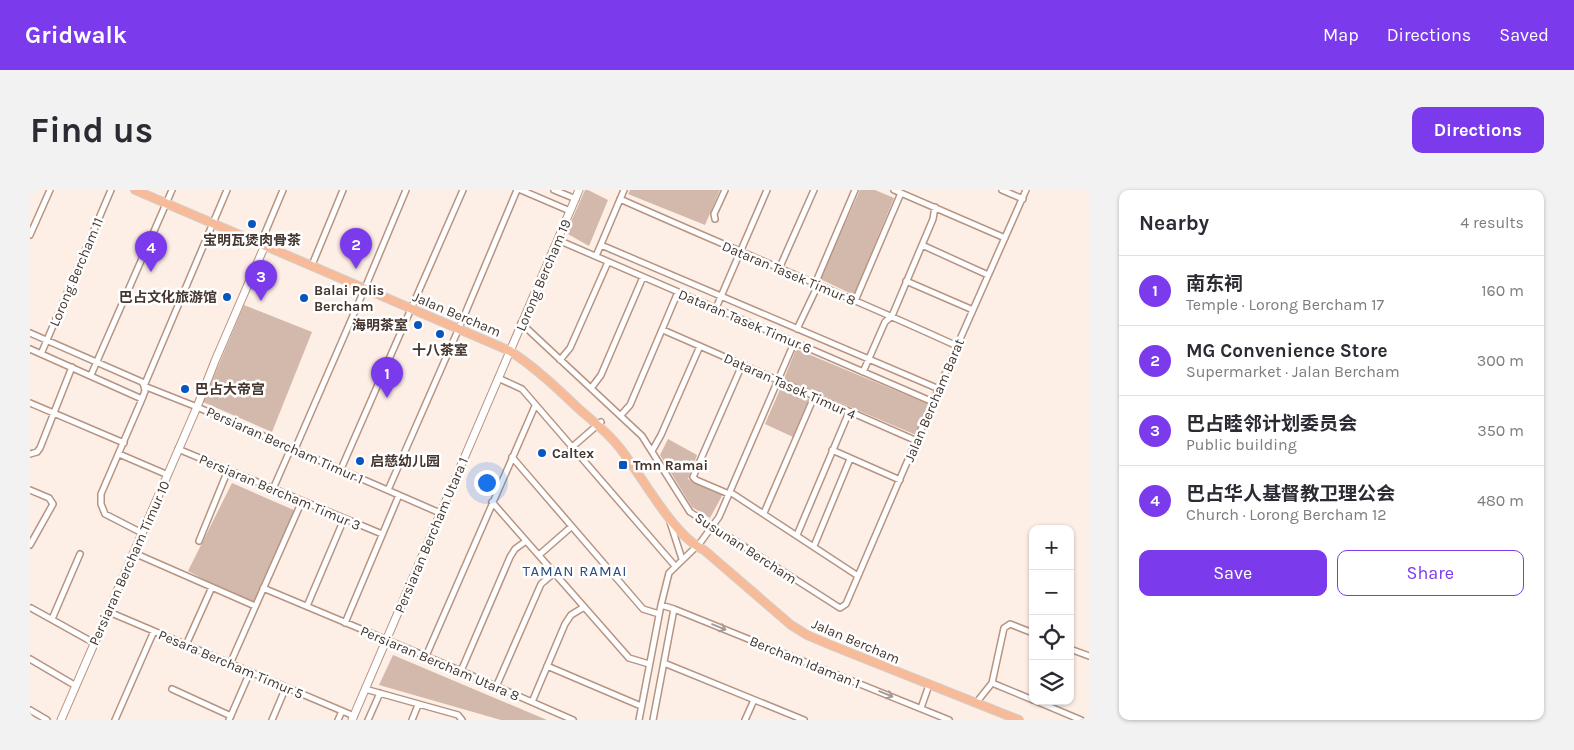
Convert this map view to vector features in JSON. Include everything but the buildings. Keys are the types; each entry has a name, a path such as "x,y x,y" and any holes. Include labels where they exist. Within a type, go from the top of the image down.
{"main road":[{"name":"Jalan Bercham","path":"135,190 167,201 511,348 620,441 662,501 700,547"},
{"name":"Jalan Bercham","path":"146,190 167,201"},
{"name":"Jalan Bercham","path":"599,424 618,445 669,518 790,625 807,635 833,646 1018,720"}],"street":[{"path":"30,235 50,190"},
{"name":"Lorong Bercham 11","path":"41,354 111,190"},
{"path":"91,375 172,190"},
{"path":"142,532 105,514 101,504 102,494 142,399 145,391 144,386 227,190"},
{"path":"263,242 284,190"},
{"path":"313,263 343,190"},
{"path":"273,489 366,286 406,190"},
{"path":"341,469 462,190"},
{"path":"388,490 517,190"},
{"path":"521,190 570,211"},
{"path":"554,190 576,199"},
{"name":"Lorong Bercham 19","path":"511,348 580,190"},
{"path":"596,256 624,190"},
{"path":"715,218 714,214 725,190"},
{"path":"716,308 766,190"},
{"path":"779,269 814,190"},
{"path":"797,329 855,190"},
{"path":"894,190 1005,238"},
{"path":"1002,190 1023,199"},
{"name":"Jalan Bercham Barat","path":"840,608 846,604 1026,190"},
{"path":"855,301 901,193"},
{"name":"Dataran Tasek Timur 8","path":"620,200 892,316 957,346"},
{"path":"863,372 885,322 892,316 933,218 935,207"},
{"name":"Dataran Tasek Timur 6","path":"558,240 933,402"},
{"name":"Persiaran Bercham Timur 10","path":"61,720 198,407 263,242"},
{"name":"Dataran Tasek Timur 6","path":"601,245 938,389"},
{"path":"922,245 988,275"},
{"path":"560,360 568,352 572,344 608,262"},
{"path":"592,387 601,375 643,277"},
{"path":"906,281 973,310"},
{"path":"622,415 630,405 678,292"},
{"name":"Susunan Bercham","path":"522,323 560,360 622,415 642,436 690,512 840,608"},
{"name":"Dataran Tasek Timur 4","path":"663,330 917,441"},
{"name":"Persiaran Bercham Timur 1","path":"30,333 97,361 142,382 144,386 198,407 440,513"},
{"path":"639,720 666,580 682,559 700,547 723,509 794,343"},
{"path":"652,450 661,435 700,346"},
{"name":"Persiaran Bercham Utara 1","path":"353,718 511,348"},
{"path":"30,349 142,399"},
{"path":"742,365 693,477 696,480 730,493 764,513 858,576"},
{"path":"30,454 37,452 40,448 72,367"},
{"path":"498,378 522,389 571,448 675,566"},
{"path":"764,513 814,397"},
{"path":"30,403 124,443"},
{"path":"426,656 535,406"},
{"path":"797,535 849,412"},
{"path":"571,448 599,424"},
{"name":"Persiaran Bercham Timur 3","path":"178,449 382,534"},
{"path":"832,450 900,480"},
{"path":"119,454 168,475"},
{"path":"512,457 644,610 659,614"},
{"path":"814,546 850,459"},
{"path":"198,541 228,470"},
{"path":"30,490 50,498 53,502 52,507 30,544"},
{"path":"345,623 399,495"},
{"path":"230,664 302,501"},
{"path":"492,502 629,658 649,664"},
{"path":"669,518 682,559"},
{"path":"307,606 344,519"},
{"path":"539,555 571,527"},
{"path":"461,671 510,557 526,541"},
{"path":"134,553 255,606"},
{"path":"52,619 80,554"},
{"path":"496,687 541,584 554,573"},
{"path":"186,645 212,587"},
{"name":"Persiaran Bercham Utara 8","path":"263,588 573,720"},
{"name":"Bercham Idaman 1","path":"661,605 674,608 949,720"},
{"path":"31,608 94,643"},
{"path":"532,702 565,624 571,615 584,608"},
{"path":"655,719 674,608"},
{"name":"Pesara Bercham Timur 5","path":"109,612 342,711 353,718"},
{"path":"976,703 992,683 1005,626 1010,624 1029,631"},
{"path":"115,720 154,631"},
{"path":"1074,650 1089,656"},
{"path":"30,659 76,686"},
{"path":"664,663 802,720"},
{"path":"547,666 642,706"},
{"path":"172,689 230,718 250,672"},
{"path":"992,683 1029,699"},
{"path":"921,708 930,685"},
{"path":"272,720 286,688"},
{"path":"365,689 458,715 462,720"},
{"path":"368,720 380,693"},
{"path":"746,720 754,700"},
{"path":"412,720 418,704"},
{"path":"1044,705 1081,720"},
{"path":"30,710 47,720"},
{"path":"338,720 342,711"}],"shaded area":[{"path":"585,190 608,200 589,246 566,233"},
{"path":"630,190 720,190 705,225 628,194"},
{"path":"860,190 875,190 894,198 854,295 820,279"},
{"path":"244,305 312,332 272,432 203,402"},
{"path":"796,349 928,404 916,435 784,379"},
{"path":"781,387 809,399 793,437 765,424"},
{"path":"668,439 697,455 688,479 723,494 710,518 692,507 660,455"},
{"path":"232,483 296,511 252,605 188,571"},
{"path":"393,655 547,720 501,720 379,685"}],"place":[{"name":"宝明瓦煲肉骨茶","path":"252,224"},
{"name":"MG Convenience Store","path":"356,269"},
{"name":"巴占华人基督教卫理公会","path":"151,272"},
{"name":"巴占文化旅游馆","path":"227,297"},
{"name":"Balai Polis Bercham","path":"304,298"},
{"name":"巴占睦邻计划委员会","path":"261,301"},
{"name":"海明茶室","path":"418,325"},
{"name":"十八茶室","path":"440,334"},
{"name":"巴占大帝宫","path":"185,389"},
{"name":"南东祠","path":"387,398"},
{"name":"Caltex","path":"542,453"},
{"name":"启慈幼儿园","path":"360,461"},
{"name":"Tmn Ramai","path":"623,465"}],"district":[{"name":"TAMAN RAMAI","path":"575,571"}]}
